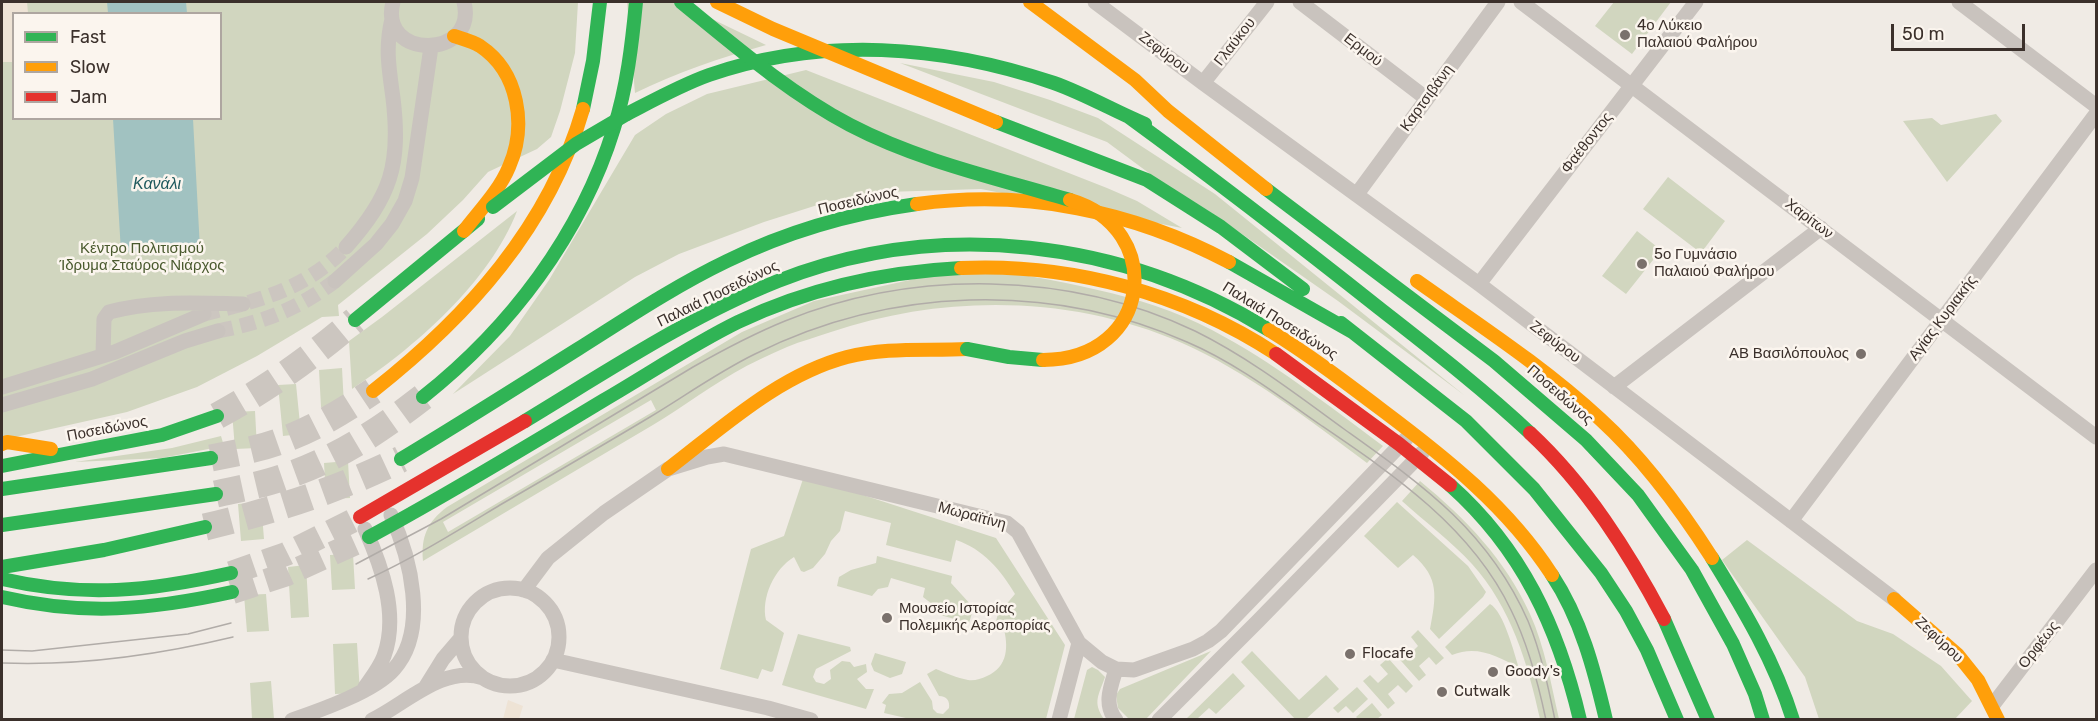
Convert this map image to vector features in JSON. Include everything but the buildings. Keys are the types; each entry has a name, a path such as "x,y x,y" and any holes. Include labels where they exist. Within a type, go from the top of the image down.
{"main road":[{"path":"373,391 402,370 452,325 499,271 520,242 552,184 580,119 594,55 600,2"},
{"path":"423,397 478,349 526,293 548,262 585,198 613,130 623,93 636,2"},
{"path":"668,469 781,386 807,372 857,356 876,352 967,349 1010,357 1061,360 1082,355 1111,337 1129,308 1134,286 1133,262 1125,240 1119,230 1102,214 1081,203 925,156 852,126 782,83 681,2"},
{"name":"Ποσειδώνος","path":"717,2 783,34 996,122 1147,180 1194,209 1268,261 1353,333 1410,375 1466,422 1488,441 1534,489 1588,555 1626,611 1647,650 1677,720"},
{"name":"Ποσειδώνος","path":"1030,2 1135,81 1245,174 1494,361 1554,411 1604,458 1638,495 1692,570 1733,644 1755,694 1763,720"},
{"path":"454,36 484,50 501,67 515,94 519,127 515,152 501,183 464,231"},
{"name":"Ποσειδώνος","path":"355,320 493,207 576,144 658,98 709,75 764,59 832,50 877,49 914,51 990,63 1053,82 1086,95 1178,138 1245,174"},
{"path":"1135,81 1214,130"},
{"path":"1129,117 1222,184 1331,270 1494,399 1538,440 1600,513 1641,575 1669,628 1708,720"},
{"name":"Ποσειδώνος","path":"401,459 665,296 728,261 756,248 822,225 899,207 939,202 1004,199 1084,208 1173,236 1238,267 1353,333"},
{"name":"Παλαιά Ποσειδώνος","path":"360,517 709,314 778,281 850,258 925,246 1000,245 1038,248 1112,261 1148,271 1217,300 1312,357 1483,490 1522,531 1550,569 1579,626 1591,660 1606,720"},
{"name":"Παλαιά Ποσειδώνος","path":"369,537 395,524 669,361 754,315 785,303 855,281 925,269 987,267 1035,270 1098,279 1142,289 1211,317 1242,333 1303,372 1416,458 1470,504 1493,528 1518,562 1542,605 1553,628 1569,676 1580,720"},
{"path":"1410,275 1562,387 1601,421 1660,484 1699,537 1758,637 1774,668 1793,720"},
{"name":"Ποσειδώνος","path":"2,466 162,435 217,416"},
{"path":"2,444 7,442 76,453"},
{"path":"2,489 211,459"},
{"path":"2,525 216,494"},
{"path":"2,567 50,561 205,527"},
{"path":"2,579 37,588 96,593 160,588 231,573"},
{"path":"2,597 52,608 111,610 162,607 232,592"},
{"name":"Ζεφύρου","path":"1894,599 1958,655 1978,680 1995,713"},
{"name":"Ορφέως","path":"1980,720 1995,713"}],"street":[{"path":"346,247 373,212 392,173 396,151 387,41 393,2"},
{"path":"392,19 396,29 411,43 431,47 454,36 461,27 465,17 464,2"},
{"name":"Ζεφύρου","path":"1095,2 1479,284 1894,599"},
{"name":"Γλαύκου","path":"1203,83 1267,2"},
{"name":"Ερμού","path":"1300,2 1427,99"},
{"name":"Καρτσιβάνη","path":"1357,194 1498,2"},
{"name":"Χαρίτων","path":"1521,2 2097,437"},
{"name":"Φαέθοντος","path":"1479,284 1696,2"},
{"path":"1959,2 2097,106"},
{"path":"335,281 376,244 392,224 405,201 412,178 431,47"},
{"name":"Αγίας Κυριακής","path":"1791,521 2097,114"},
{"path":"1614,387 1821,228"},
{"path":"103,355 104,319 109,312 134,306 174,302 243,304"},
{"path":"2,387 103,355 204,314"},
{"path":"2,405 92,379 218,330"},
{"path":"1116,720 1110,708 1109,699 1116,669 1134,670 1193,649 1208,641 1232,620 1412,433"},
{"path":"1158,720 1429,446"},
{"name":"Μωραϊτίνη","path":"524,590 538,569 563,544 668,469 724,454 1007,523 1018,532 1079,643 1096,659 1116,669"},
{"path":"292,720 310,714 382,680 395,668 405,652 410,636 413,608 411,582 405,551 385,503"},
{"path":"360,517 386,589 389,631 384,657 363,690"},
{"name":"Ορφέως","path":"1995,713 2097,570"},
{"path":"501,589 524,590 545,603 557,624 558,636 553,660 534,680 508,686 495,684 483,678 469,665 462,648 461,638 466,616 480,598 501,589"},
{"path":"1232,620 1245,634"},
{"path":"425,688 443,659 461,638"},
{"path":"1059,720 1079,643"},
{"path":"553,660 768,708 811,720"},
{"path":"372,720 425,688 465,676 483,678"}],"green space":[{"name":"Κέντρο Πολιτισμού Ίδρυμα Σταύρος Νιάρχος","path":"2,2 578,2 575,53 551,137 537,149 488,172 463,200 427,234 338,305 339,316 322,317 257,356 197,387 127,412 2,440"},
{"path":"627,2 677,2 766,45 699,66 635,93"},
{"path":"1614,2 1671,2 1632,54 1595,26"},
{"path":"900,63 994,82 1098,118 1215,194 1464,395 1338,301 1209,211 1161,182 1107,142"},
{"path":"806,70 1107,188 1137,201 1182,228 981,189 886,192 830,201 764,222 679,254 635,277 453,394 510,336 549,280 635,135 666,114 707,94"},
{"path":"1996,114 2002,121 1947,182 1903,121 1932,118 1941,125"},
{"path":"1668,177 1725,221 1701,253 1643,209"},
{"path":"517,211 489,263 448,311 400,354 352,389 349,341"},
{"path":"1637,231 1661,250 1626,294 1602,276"},
{"path":"974,266 1096,289 1185,317 1235,342 1300,385 1383,446 1367,463 1254,382 1206,354 1140,327 1053,308 1008,305 963,306 918,311 831,332 792,345 753,362 653,425 423,561 424,537 430,524 447,507 742,332 814,301","holes":["651,400 656,410 448,532 443,522"]},
{"path":"342,368 344,406 321,407 319,370"},
{"path":"296,384 301,434 283,436 278,385"},
{"path":"255,411 257,448 235,449 232,412"},
{"path":"221,436 224,446 162,458 75,462 172,448"},
{"path":"348,461 350,498 326,499 324,463"},
{"path":"804,476 996,538 1065,645 1046,719 910,719 884,713 886,705 882,703 889,694 902,693 920,682 932,701 933,709 943,714 949,708 948,701 939,696 927,674 936,669 970,680 982,678 994,672 1003,661 1006,648 1003,626 996,621 998,614 1015,594 990,561 966,544 956,540 951,562 886,545 891,523 845,511 840,531 813,568 801,571 794,557 775,576 765,603 766,620 784,633 773,671 762,669 758,679 720,669 751,549 784,536"},
{"path":"1420,481 1468,525 1509,575 1530,614 1540,639 1559,719 1540,719 1530,678 1516,637 1486,581 1455,547 1402,501"},
{"path":"261,502 264,539 241,541 238,504"},
{"path":"1397,502 1468,566 1486,592 1439,639 1430,629 1434,589 1432,580 1422,563 1413,555 1398,568 1364,536"},
{"path":"1747,540 1857,621 1893,634 1941,666 1972,701 1955,719 1819,719 1805,677 1722,560"},
{"path":"353,554 355,589 332,590 330,555"},
{"path":"877,556 952,576 951,583 972,606 969,623 933,613 932,604 923,597 925,588 891,578 888,587 878,589 872,596 837,586 839,577 851,570 876,563"},
{"path":"306,565 309,617 291,618 288,567"},
{"path":"266,594 269,631 247,632 244,595"},
{"path":"1490,604 1500,615 1519,668 1487,653 1470,651 1452,655 1445,647"},
{"path":"1418,630 1444,658 1436,665 1429,657 1419,666 1426,675 1419,681 1394,653 1400,647 1409,655 1418,646 1411,637"},
{"path":"798,634 850,647 851,651 816,669 813,677 816,682 824,684 831,679 830,670 842,661 850,662 854,667 866,664 867,672 857,679 866,689 874,689 866,709 782,685"},
{"path":"357,643 360,693 335,694 333,644"},
{"path":"1211,651 1146,719 1129,719 1118,708 1116,695 1120,689"},
{"path":"1252,651 1299,700 1326,675 1339,689 1306,719 1295,719 1241,662"},
{"path":"875,653 906,662 902,674 890,678 874,671 871,664"},
{"path":"1388,658 1413,686 1406,693 1398,685 1388,694 1395,703 1388,709 1363,681 1370,675 1378,683 1388,674 1380,665"},
{"path":"1092,667 1105,677 1097,703 1104,719 1074,719 1087,670"},
{"path":"1233,673 1245,686 1216,714 1209,708 1197,719 1186,719"},
{"path":"271,681 274,719 252,719 250,683"},
{"path":"1357,687 1368,699 1353,713 1346,706 1338,713 1333,708"},
{"path":"1372,703 1382,715 1377,719 1358,719 1356,717"}],"shaded area":[{"path":"2,2 27,2 28,12 12,12 12,62 2,62"},
{"path":"508,700 523,706 519,719 503,719"}],"water":[{"path":"107,2 186,2 187,12 108,12"},
{"name":"Κανάλι","path":"113,120 193,120 200,249 121,252"}],"tunnel":[{"path":"204,314 263,298 298,283 314,274 346,247"},
{"path":"218,331 280,313 308,299 335,281"},
{"path":"217,416 289,372 355,320"},
{"path":"211,458 265,446 295,435 330,418 373,391"},
{"path":"216,494 274,481 310,467 377,431 423,397"},
{"path":"205,527 305,499 401,459"},
{"path":"231,573 286,554 360,517"},
{"path":"232,592 287,574 369,537"}],"tram line":[{"path":"356,564 441,519 693,367 738,342 785,321 834,304 886,292 938,285 991,284 1044,288 1096,297 1146,311 1215,341 1290,389 1426,490 1473,535 1512,589 1537,645 1555,720"},
{"path":"368,579 435,544 650,417 728,368 806,332 860,315 914,305 970,300 1025,301 1080,309 1134,322 1205,350 1273,392 1403,484 1453,529 1495,581 1523,636 1546,720"},
{"path":"2,650 32,651 188,634 231,623"},
{"path":"2,663 60,663 118,658 233,637"}],"traffic: fast":[{"path":"583,109 593,61 600,2"},
{"path":"423,397 455,370 513,310 539,277 562,242 582,205 600,167 619,113 633,34 636,2"},
{"path":"681,2 784,83 850,125 930,159 1070,200"},
{"path":"627,114 699,79 752,63 795,54 838,50 882,50 925,53 1012,70 1066,87 1145,124"},
{"path":"493,207 576,144 627,114"},
{"path":"1129,117 1255,211 1417,338 1475,384 1530,433"},
{"path":"996,122 1147,180 1221,227 1303,289"},
{"path":"1266,189 1494,361 1586,440 1638,495 1692,570 1733,644 1755,694 1763,720"},
{"path":"401,459 651,303 727,261 772,241 820,225 917,204"},
{"path":"355,320 478,219"},
{"path":"525,421 649,346 745,295 778,281 840,261 903,249 966,245 1030,248 1092,258 1153,275 1213,299 1269,330"},
{"path":"1229,262 1354,333"},
{"path":"369,537 458,487 687,350 764,310 846,284 903,273 961,268"},
{"path":"1341,323 1466,421 1534,489 1601,573 1626,611 1647,650 1677,720"},
{"path":"967,349 1009,357 1043,360"},
{"path":"2,466 162,435 217,416"},
{"path":"2,489 211,458"},
{"path":"1450,485 1498,536 1534,592 1561,653 1580,720"},
{"path":"2,525 216,494"},
{"path":"2,567 104,550 205,527"},
{"path":"1712,558 1768,657 1793,720"},
{"path":"2,579 61,589 117,590 173,584 231,573"},
{"path":"1552,575 1579,627 1606,720"},
{"path":"2,597 32,603 89,609 145,607 232,592"},
{"path":"1664,619 1708,720"}],"traffic: slow":[{"path":"717,2 773,29 996,122"},
{"path":"1030,2 1135,80 1168,111 1266,189"},
{"path":"454,36 480,46 504,70 516,101 518,118 515,151 505,176 464,231"},
{"path":"373,391 441,332 500,266 526,231 549,192 568,152 583,109"},
{"path":"917,204 958,200 998,200 1038,202 1078,208 1155,229 1229,262"},
{"path":"1043,360 1080,354 1107,339 1125,317 1134,290 1133,263 1122,237 1101,215 1070,200"},
{"path":"961,268 1044,271 1125,286 1203,314 1276,354"},
{"path":"1417,281 1534,364 1579,400 1616,434 1660,485 1712,558"},
{"path":"1269,330 1340,379 1452,465 1516,527 1552,575"},
{"path":"668,469 775,389 822,365 847,357 877,352 967,349"},
{"path":"2,444 7,442 51,449"},
{"path":"1894,599 1958,655 1978,680 1998,720"}],"traffic: jam":[{"path":"1276,354 1399,444 1450,485"},
{"path":"360,517 525,421"},
{"path":"1530,433 1570,474 1588,497 1621,544 1664,619"}],"place":[{"name":"4ο Λύκειο Παλαιού Φαλήρου","path":"1625,35"},
{"name":"5ο Γυμνάσιο Παλαιού Φαλήρου","path":"1642,264"},
{"name":"ΑΒ Βασιλόπουλος","path":"1861,354"},
{"name":"Μουσείο Ιστορίας Πολεμικής Αεροπορίας","path":"887,618"},
{"name":"Flocafe","path":"1350,654"},
{"name":"Goody's","path":"1493,672"},
{"name":"Cutwalk","path":"1442,692"}]}
